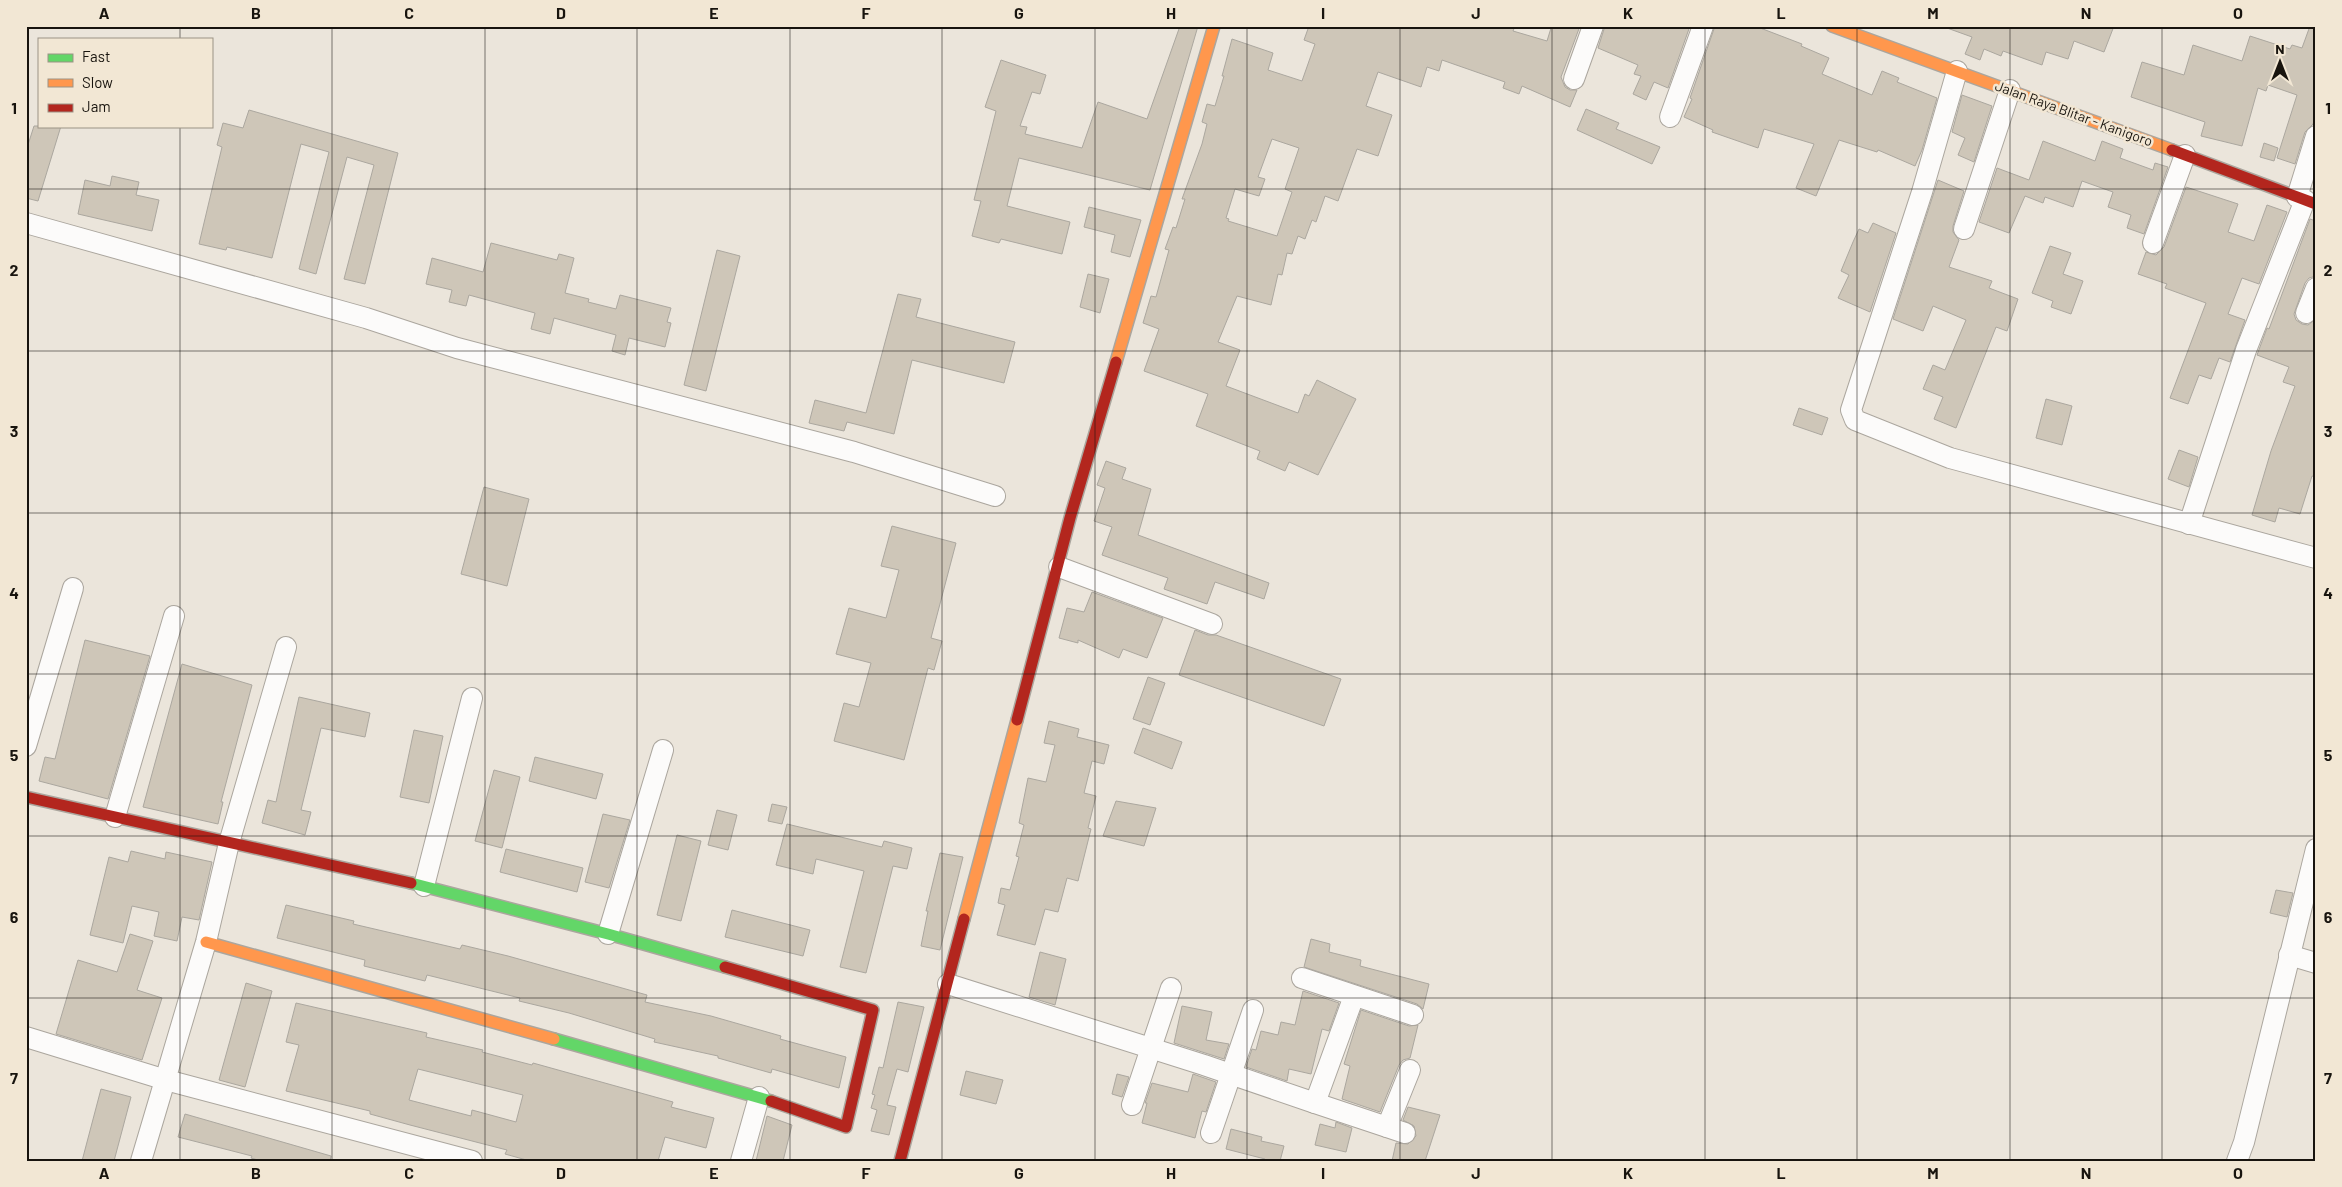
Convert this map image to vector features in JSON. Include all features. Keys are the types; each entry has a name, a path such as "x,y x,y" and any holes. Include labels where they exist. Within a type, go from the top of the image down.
{"street":[{"path":"900,1161 1070,518 1214,26"},
{"path":"1574,79 1593,26"},
{"path":"1670,117 1703,26"},
{"name":"Jalan Raya Blitar - Kanigoro","path":"1832,26 2010,90 2306,201"},
{"path":"1957,71 1922,192 1851,410 1852,416 1855,420 1950,458 2316,558"},
{"path":"1964,230 2010,90"},
{"path":"2189,524 2246,350 2306,201 2316,136"},
{"path":"2153,243 2185,155"},
{"path":"26,223 366,318 457,348 854,452 995,496"},
{"path":"2306,314 2316,288"},
{"path":"1058,567 1212,624"},
{"path":"26,746 74,588"},
{"path":"116,818 174,616"},
{"path":"142,1161 206,942 229,843 286,647"},
{"path":"424,886 472,698"},
{"path":"608,934 663,750"},
{"path":"26,797 424,886 608,934 872,1010 846,1127 759,1097 206,942"},
{"path":"2237,1161 2244,1142 2316,848"},
{"path":"2289,955 2316,963"},
{"path":"1302,978 1412,1015"},
{"path":"948,984 1230,1074 1396,1130 1410,1070"},
{"path":"1132,1105 1170,988"},
{"path":"1315,1103 1354,996"},
{"path":"1211,1133 1253,1010"},
{"path":"26,1037 166,1080 472,1161"},
{"path":"741,1161 759,1097"}],"building":[{"path":"1180,26 1198,26 1150,190 1019,158 1007,206 1070,222 1062,254 1001,239 999,243 972,236 981,201 974,200 996,111 985,107 1001,60 1046,75 1040,94 1032,92 1020,126 1027,127 1025,134 1082,148 1098,102 1147,119"},
{"path":"1309,26 1515,26 1513,31 1547,41 1551,28 1548,26 1580,26 1561,77 1565,87 1570,90 1577,90 1570,107 1522,86 1519,94 1503,88 1505,82 1442,60 1439,71 1427,67 1421,87 1378,72 1366,106 1392,115 1378,156 1357,149 1338,201 1325,196 1316,222 1312,220 1305,239 1298,236 1292,254 1287,253 1282,275 1278,274 1271,305 1237,296 1218,342 1240,350 1226,386 1298,413 1305,394 1309,396 1317,380 1356,399 1318,475 1289,462 1285,471 1257,459 1260,451 1196,426 1208,394 1144,371 1159,329 1143,323 1151,296 1156,297 1169,250 1165,249 1173,227 1176,228 1185,199 1182,199 1202,144 1207,124 1202,122 1207,104 1215,106 1232,39 1273,53 1268,70 1302,81 1315,44 1304,40","holes":["1272,139 1299,148 1285,189 1292,192 1277,236 1228,221 1229,219 1226,218 1235,189 1259,196 1265,179 1258,177"]},
{"path":"1605,26 1690,26 1668,88 1654,82 1646,100 1633,94 1641,76 1634,74 1638,65 1598,48"},
{"path":"1715,26 1755,26 1802,44 1801,46 1829,58 1822,74 1872,95 1882,71 1899,78 1897,82 1937,98 1922,150 1915,166 1878,150 1877,152 1839,140 1816,196 1796,188 1814,144 1764,129 1758,148 1712,132 1713,130 1684,117 1692,99 1690,98"},
{"path":"1947,26 2114,26 2104,52 2074,41 2068,59 2046,52 2042,65 2003,51 2001,56 1984,49 1980,60 1965,54 1972,37 1947,28"},
{"path":"2310,26 2316,26 2316,117 2313,124 2305,132 2295,164 2277,158 2297,95 2268,85 2266,91 2258,88 2242,146 2201,136 2205,122 2131,97 2142,62 2184,75 2193,45 2242,61 2250,36 2290,49 2292,45 2302,48"},
{"path":"1962,95 1992,106 1974,162 1958,155 1965,138 1952,132"},
{"path":"1586,109 1619,123 1616,129 1660,147 1652,164 1577,130"},
{"path":"249,110 398,153 365,284 344,279 374,165 347,157 316,274 299,269 329,152 301,144 272,258 227,247 226,250 199,244 222,147 217,145 223,123 243,128"},
{"path":"34,126 38,126 38,128 60,128 38,201 26,198 26,151"},
{"path":"2043,141 2095,161 2102,141 2123,149 2120,158 2153,170 2155,163 2168,167 2144,234 2127,228 2131,215 2108,207 2113,192 2082,181 2073,207 2045,197 2043,203 2025,196 2009,233 1979,222 1997,168 2029,180"},
{"path":"2264,143 2278,148 2274,161 2260,157"},
{"path":"112,176 139,182 136,195 159,200 152,231 78,214 85,180 110,186"},
{"path":"1938,180 1964,191 1953,226 1953,232 1959,240 1949,267 1992,281 1989,288 2018,299 2007,331 1996,327 1956,428 1934,419 1943,397 1923,389 1933,365 1945,370 1966,320 1933,306 1923,331 1893,319"},
{"path":"2186,187 2238,204 2228,232 2254,241 2267,205 2287,212 2259,284 2242,278 2228,314 2245,320 2230,362 2219,358 2211,379 2199,375 2188,404 2170,398 2206,303 2165,288 2167,284 2138,274 2146,252 2156,255 2164,247"},
{"path":"1089,207 1141,220 1130,257 1111,252 1115,235 1084,227"},
{"path":"2310,219 2316,221 2316,276 2309,278 2305,283 2294,314 2296,320 2302,324 2308,325 2316,319 2316,477 2312,476 2300,514 2279,508 2275,522 2252,515 2271,451 2295,386 2283,382 2289,367 2257,355 2267,328 2269,329"},
{"path":"1873,223 1896,233 1870,312 1838,298 1849,275 1841,271 1859,229 1868,233"},
{"path":"491,243 557,260 559,254 574,258 565,293 589,299 588,302 616,309 620,295 671,308 667,322 671,323 665,347 629,338 625,355 612,351 616,335 554,318 550,334 531,329 535,313 469,295 466,306 449,302 452,290 426,284 432,258 483,272"},
{"path":"2050,246 2071,253 2063,274 2083,281 2071,314 2051,307 2053,301 2032,293"},
{"path":"717,250 740,256 706,391 684,385"},
{"path":"1088,274 1109,279 1100,313 1080,307"},
{"path":"898,294 921,299 916,317 1015,342 1004,383 912,360 894,434 847,422 844,431 809,423 815,400 866,413"},
{"path":"2046,399 2072,406 2062,445 2036,438"},
{"path":"1799,408 1828,418 1822,435 1793,425"},
{"path":"2179,450 2198,457 2189,487 2168,479"},
{"path":"1106,461 1126,468 1122,479 1151,489 1138,535 1269,583 1264,599 1215,582 1207,604 1164,589 1168,578 1102,555 1112,527 1094,521 1105,488 1097,485"},
{"path":"484,487 529,499 507,586 461,574"},
{"path":"892,526 956,543 931,638 942,641 934,670 928,668 904,760 834,741 844,703 859,707 871,663 836,654 849,608 886,618 899,570 881,566"},
{"path":"1092,592 1163,618 1147,658 1123,649 1119,658 1078,640 1078,643 1059,638 1067,608 1084,612"},
{"path":"1195,630 1208,635 1216,635 1341,679 1324,726 1179,675"},
{"path":"85,640 150,656 108,799 39,781 45,757 55,759"},
{"path":"182,664 252,685 221,802 223,802 218,824 143,807"},
{"path":"1148,677 1165,683 1150,725 1133,719"},
{"path":"299,697 370,713 365,737 321,728 301,810 311,812 305,835 262,823 268,800 276,802"},
{"path":"1049,721 1079,729 1077,737 1109,745 1104,764 1092,761 1084,793 1096,796 1088,828 1091,829 1078,881 1067,878 1058,912 1045,909 1035,945 997,935 1005,905 998,903 1001,888 1010,890 1019,857 1016,856 1024,825 1019,823 1028,778 1046,782 1055,745 1044,743"},
{"path":"1143,728 1182,742 1172,769 1134,753"},
{"path":"414,730 443,736 429,803 400,797"},
{"path":"535,757 603,774 596,799 529,781"},
{"path":"494,770 520,777 502,848 475,841"},
{"path":"1116,801 1156,808 1144,846 1103,836"},
{"path":"772,804 787,807 782,824 768,821"},
{"path":"717,810 737,815 728,850 708,845"},
{"path":"603,814 630,820 609,888 585,882"},
{"path":"787,824 882,847 884,841 912,848 907,869 893,866 866,973 840,967 864,871 816,859 813,874 776,865"},
{"path":"677,835 701,841 681,921 657,915"},
{"path":"506,849 583,868 577,892 500,872"},
{"path":"131,851 165,859 166,852 212,862 199,920 182,917 177,941 154,936 159,912 132,906 123,943 90,935 109,857 128,862"},
{"path":"940,853 963,857 940,950 921,946 928,911 926,911"},
{"path":"2276,890 2293,893 2287,917 2270,913"},
{"path":"286,905 354,921 353,924 460,949 462,945 508,956 647,995 645,1002 711,1016 781,1036 780,1039 846,1057 839,1088 772,1069 771,1073 718,1058 718,1056 654,1042 655,1039 569,1013 519,1001 520,998 427,975 425,981 364,966 365,960 277,938"},
{"path":"732,910 810,930 803,956 725,937"},
{"path":"130,934 153,941 137,990 162,998 142,1060 56,1034 78,960 117,972"},
{"path":"1311,939 1330,944 1329,952 1361,960 1360,966 1429,984 1423,1009 1417,1004 1304,967"},
{"path":"1040,952 1066,959 1055,1005 1029,997"},
{"path":"246,983 272,991 245,1087 219,1080"},
{"path":"1303,991 1339,1003 1329,1031 1322,1029 1311,1074 1289,1069 1287,1081 1246,1067 1252,1049 1256,1050 1261,1031 1278,1035 1281,1022 1295,1025"},
{"path":"898,1002 924,1007 908,1072 897,1069 887,1105 896,1107 889,1135 871,1131 877,1110 871,1108 875,1095 872,1094 879,1067 883,1068"},
{"path":"296,1003 427,1033 426,1037 483,1050 482,1052 532,1065 533,1063 673,1102 671,1107 714,1118 706,1148 665,1137 658,1161 530,1161 505,1154 507,1150 370,1114 370,1111 286,1091 299,1045 286,1042","holes":["418,1069 523,1095 516,1122 472,1110 471,1116 409,1100"]},
{"path":"1182,1006 1212,1012 1206,1040 1229,1044 1224,1059 1174,1043"},
{"path":"1361,1010 1409,1026 1418,1025 1410,1058 1403,1060 1399,1065 1380,1112 1342,1099 1350,1066 1344,1064"},
{"path":"966,1071 1003,1080 996,1104 960,1095"},
{"path":"1117,1074 1129,1077 1122,1097 1112,1094"},
{"path":"1193,1074 1216,1082 1206,1112 1202,1111 1195,1138 1142,1123 1147,1103 1145,1103 1152,1083 1188,1092"},
{"path":"101,1089 131,1097 114,1161 82,1161"},
{"path":"1408,1107 1440,1115 1425,1161 1392,1161 1396,1143 1408,1144 1416,1136 1414,1126 1403,1120"},
{"path":"185,1114 331,1156 330,1161 261,1161 251,1158 252,1156 178,1137"},
{"path":"767,1116 792,1125 783,1161 756,1161"},
{"path":"1336,1122 1352,1128 1346,1152 1315,1145 1320,1124 1335,1128"},
{"path":"1231,1129 1262,1137 1261,1141 1284,1146 1280,1161 1265,1161 1265,1159 1226,1149"}],"traffic: fast":[{"path":"411,883 608,934 725,967"},
{"path":"554,1039 771,1101"}],"traffic: slow":[{"path":"1116,362 1214,26"},
{"path":"1832,26 2172,150"},
{"path":"964,919 1017,720"},
{"path":"206,942 554,1039"}],"traffic: jam":[{"path":"2172,150 2316,204"},
{"path":"1017,720 1070,518 1116,362"},
{"path":"26,797 411,883"},
{"path":"900,1161 964,919"},
{"path":"725,967 873,1010 846,1127 771,1101"}]}
